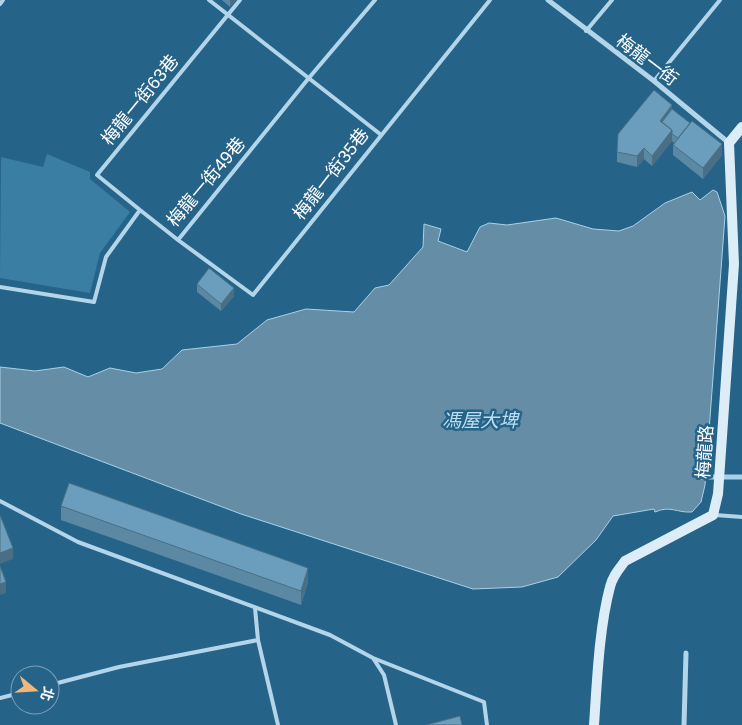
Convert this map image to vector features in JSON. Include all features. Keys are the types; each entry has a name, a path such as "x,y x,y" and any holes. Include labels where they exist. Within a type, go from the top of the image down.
{"street":[{"name":"梅龍一街","path":"548,0 586,32 654,81 729,143"},
{"path":"729,143 742,127"},
{"name":"梅龍路","path":"713,515 718,494 734,264 729,143"},
{"path":"594,725 605,618 610,586 615,573 625,561 713,515"},
{"path":"684,725 686,653"}],"lane":[{"path":"0,4 4,0"},
{"path":"209,0 380,134"},
{"name":"梅龍一街63巷","path":"140,210 97,176 240,0"},
{"name":"梅龍一街49巷","path":"0,287 94,302 106,257 140,210 178,240 308,79 375,0"},
{"name":"梅龍一街35巷","path":"178,240 253,295 380,134 490,0"},
{"path":"586,32 612,0"},
{"path":"654,81 720,0"},
{"path":"0,500 78,542 330,635 373,658 484,702 487,725"},
{"path":"713,515 742,517"},
{"path":"255,608 258,640 278,725"},
{"path":"60,682 119,667 258,640"},
{"path":"373,658 384,675 396,725"}],"shaded area":[{"path":"47,154 90,172 90,179 130,212 100,253 90,293 0,278 1,157 43,167"}],"water":[{"name":"馮屋大埤","path":"713,190 717,192 725,216 705,485 701,502 692,512 665,509 655,512 654,509 613,516 596,540 558,577 522,587 473,589 241,514 0,423 0,367 35,371 64,367 88,377 110,368 136,373 162,369 182,350 237,344 267,320 306,309 354,312 375,288 389,285 423,247 424,224 441,229 438,241 467,252 480,227 489,223 507,225 556,218 593,229 619,231 633,226 665,203 692,192 700,200"}],"building":[{"path":"654,90 672,105 660,121 672,130 652,156 644,148 637,156 617,152 618,134"},
{"path":"672,109 690,123 678,138 662,122"},
{"path":"692,121 722,144 703,168 673,145"},
{"path":"209,268 234,288 221,304 197,284"},
{"path":"69,483 308,568 301,591 61,506"},
{"path":"0,515 13,548 0,553"},
{"path":"0,566 6,582 0,584"},
{"path":"460,716 462,725 426,725"}],"waterway":[{"path":"700,477 742,477"}]}
